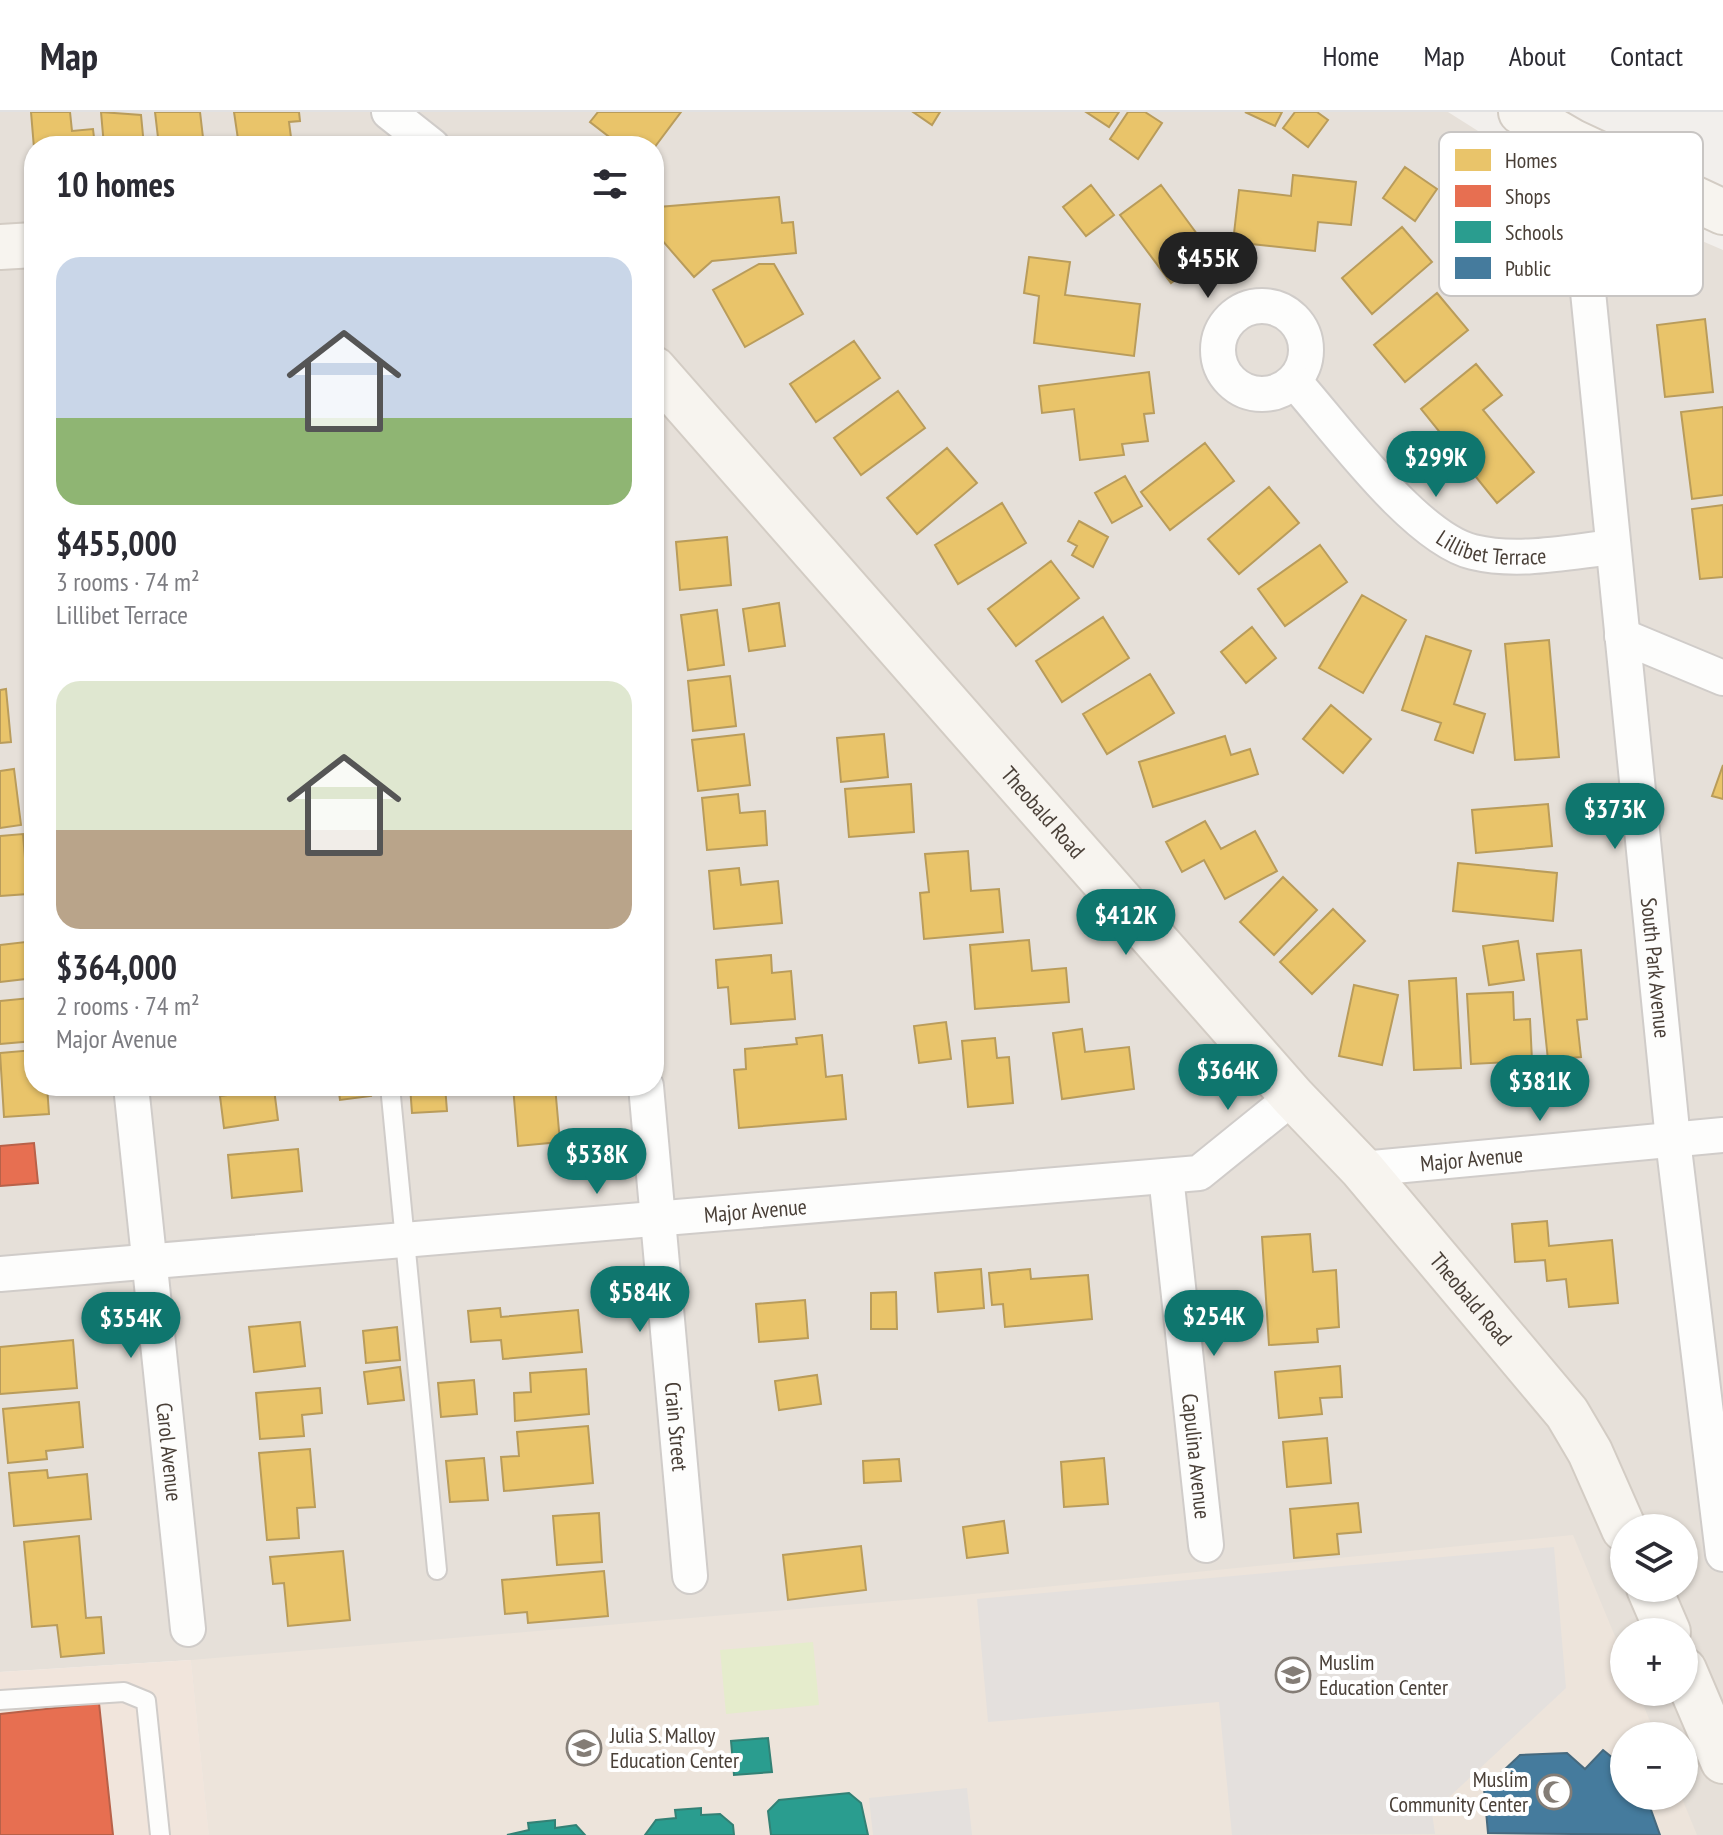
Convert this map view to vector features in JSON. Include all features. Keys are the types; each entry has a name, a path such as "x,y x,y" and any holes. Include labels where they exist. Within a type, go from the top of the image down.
{"street":[{"path":"389,112 419,136"},
{"path":"1521,112 1556,132"},
{"path":"1703,203 1723,212"},
{"path":"0,247 24,246"},
{"name":"South Park Avenue","path":"1588,296 1673,1140 1723,1554"},
{"name":"Theobald Road","path":"664,380 1293,1097 1362,1169 1567,1413 1590,1452 1617,1514"},
{"name":"Lillibet Terrace","path":"1294,381 1419,524 1445,542 1474,552 1515,557 1613,547"},
{"path":"1622,636 1723,678"},
{"name":"Carol Avenue","path":"132,1096 188,1629"},
{"name":"Crain Street","path":"647,1096 690,1576"},
{"name":"Major Avenue","path":"0,1274 1199,1173 1293,1097"},
{"name":"Major Avenue","path":"1362,1169 1723,1135"},
{"name":"Capulina Avenue","path":"1166,1176 1206,1545"},
{"path":"1698,1703 1723,1761"}],"lane":[{"path":"391,1096 437,1570"},
{"path":"0,1700 124,1692 146,1701 160,1835"}],"shaded area":[{"path":"0,112 1448,112 1480,132 1439,132 1439,296 1703,296 1703,241 1723,250 1723,1835 209,1835 191,1660 0,1672"},
{"path":"1573,1535 1610,1624 1610,1706 1644,1706 1650,1722 1610,1722 1610,1810 1687,1810 1697,1835 209,1835 191,1660 953,1596"},
{"name":"Muslim Education Center","path":"1554,1547 1566,1688 1432,1813 1435,1834 1232,1835 1219,1702 988,1722 977,1599"},
{"path":"191,1660 209,1835 0,1835 0,1672"},
{"path":"967,1788 972,1835 873,1835 869,1798"}],"green space":[{"path":"813,1642 819,1705 726,1714 720,1650"}],"building: Homes":[{"path":"31,112 70,112 72,131 93,129 94,136 33,136"},
{"path":"101,112 141,115 143,136 103,136"},
{"path":"155,112 200,112 203,136 158,136"},
{"path":"234,112 299,112 300,121 289,122 291,136 238,136"},
{"path":"598,112 681,112 663,136 608,136 590,122"},
{"path":"913,112 940,112 932,125"},
{"path":"1086,112 1119,112 1109,127"},
{"path":"1128,112 1145,112 1162,123 1138,159 1110,139"},
{"path":"1245,112 1282,112 1275,126"},
{"path":"1295,112 1317,112 1328,120 1308,147 1283,128"},
{"path":"1405,167 1437,189 1415,221 1383,198"},
{"path":"1293,175 1356,182 1351,225 1318,222 1315,251 1233,242 1239,190 1291,196"},
{"path":"1091,185 1114,215 1086,236 1063,207"},
{"path":"1161,185 1211,253 1171,283 1120,215"},
{"path":"779,197 782,223 793,222 796,253 712,261 694,277 664,242 664,207"},
{"path":"1402,227 1432,262 1372,314 1342,278"},
{"path":"1029,257 1070,262 1065,295 1140,304 1134,356 1034,343 1039,296 1024,293"},
{"path":"759,264 774,264 803,314 745,347 713,290"},
{"path":"1437,293 1468,330 1405,382 1374,345"},
{"path":"1705,319 1713,392 1665,397 1657,325"},
{"path":"854,341 880,378 816,422 790,384"},
{"path":"1476,364 1502,395 1483,410 1534,472 1497,503 1421,409"},
{"path":"1149,372 1154,413 1144,414 1148,441 1122,444 1124,455 1080,460 1074,409 1042,413 1039,386"},
{"path":"898,391 925,428 861,475 834,438"},
{"path":"1723,407 1723,495 1692,499 1681,412"},
{"path":"1205,443 1234,481 1170,530 1141,492"},
{"path":"947,448 977,483 917,534 887,498"},
{"path":"1125,476 1142,506 1112,523 1095,493"},
{"path":"1269,487 1299,523 1239,574 1208,539"},
{"path":"1002,503 1026,543 958,584 935,545"},
{"path":"1723,505 1723,577 1700,579 1692,509"},
{"path":"1079,521 1108,537 1093,567 1072,555 1077,546 1068,541"},
{"path":"727,537 731,585 680,590 676,542"},
{"path":"1320,545 1347,582 1285,626 1258,589"},
{"path":"1051,561 1079,598 1016,646 988,609"},
{"path":"1362,595 1406,620 1363,693 1319,668"},
{"path":"779,603 785,646 749,651 743,609"},
{"path":"717,610 724,665 688,670 681,615"},
{"path":"1103,617 1129,658 1062,702 1036,661"},
{"path":"1252,627 1276,658 1246,683 1221,652"},
{"path":"1426,636 1471,651 1454,704 1485,714 1473,753 1435,740 1441,723 1402,710"},
{"path":"1549,640 1559,757 1515,760 1505,644"},
{"path":"1150,674 1174,713 1107,754 1083,714"},
{"path":"730,676 736,726 693,731 688,681"},
{"path":"6,689 11,742 0,743 0,690"},
{"path":"1331,705 1371,739 1343,773 1303,739"},
{"path":"744,734 750,785 698,791 692,740"},
{"path":"884,734 888,777 841,782 837,738"},
{"path":"1225,736 1231,755 1250,749 1258,774 1153,807 1139,762"},
{"path":"1723,765 1723,799 1712,796"},
{"path":"14,769 21,825 0,828 0,771"},
{"path":"911,784 914,832 849,837 845,789"},
{"path":"738,794 740,813 765,811 767,845 707,850 702,798"},
{"path":"1548,804 1552,846 1476,853 1472,810"},
{"path":"1205,821 1221,849 1255,831 1277,871 1225,899 1204,860 1182,872 1166,842"},
{"path":"23,834 24,894 0,896 0,836"},
{"path":"968,851 971,891 999,889 1003,932 924,939 920,893 929,892 925,854"},
{"path":"1458,863 1557,873 1553,921 1453,911"},
{"path":"739,868 741,885 778,881 782,923 714,929 709,871"},
{"path":"1283,877 1317,910 1274,955 1240,922"},
{"path":"1333,909 1365,941 1312,994 1280,962"},
{"path":"1029,940 1032,971 1066,968 1069,1002 975,1009 970,945"},
{"path":"1518,941 1524,980 1489,985 1483,946"},
{"path":"24,942 24,979 0,982 0,945"},
{"path":"1581,950 1587,1019 1577,1020 1581,1057 1548,1060 1537,954"},
{"path":"771,955 772,973 791,971 795,1019 731,1024 728,987 718,988 716,960"},
{"path":"1456,978 1461,1068 1414,1070 1409,981"},
{"path":"1354,985 1398,995 1382,1065 1339,1056"},
{"path":"1513,992 1514,1020 1530,1019 1532,1061 1471,1064 1467,994"},
{"path":"24,999 24,1042 0,1044 0,1001"},
{"path":"946,1022 951,1059 919,1063 914,1026"},
{"path":"1082,1029 1085,1052 1129,1047 1134,1089 1062,1099 1053,1033"},
{"path":"822,1035 826,1077 842,1075 846,1119 739,1128 734,1070 746,1069 745,1049 797,1044 796,1038"},
{"path":"995,1038 997,1058 1009,1057 1013,1103 968,1107 962,1041"},
{"path":"24,1051 24,1096 48,1096 49,1114 4,1117 0,1053"},
{"path":"220,1096 275,1096 278,1120 224,1128"},
{"path":"339,1096 371,1096 340,1100"},
{"path":"411,1096 446,1096 447,1111 412,1113"},
{"path":"514,1096 556,1096 560,1142 518,1146"},
{"path":"298,1149 302,1191 232,1198 228,1155"},
{"path":"1547,1221 1549,1246 1612,1240 1618,1303 1569,1307 1566,1279 1547,1281 1545,1260 1515,1262 1512,1224"},
{"path":"1310,1234 1313,1272 1336,1270 1339,1327 1317,1329 1318,1342 1269,1345 1262,1237"},
{"path":"981,1269 984,1308 938,1312 935,1273"},
{"path":"1030,1269 1031,1279 1088,1275 1092,1319 1005,1327 1003,1304 992,1305 989,1273"},
{"path":"896,1292 897,1329 871,1329 871,1293"},
{"path":"805,1300 808,1338 759,1342 756,1304"},
{"path":"500,1308 501,1317 578,1310 582,1352 503,1359 501,1340 471,1342 468,1311"},
{"path":"300,1322 305,1366 254,1372 249,1327"},
{"path":"397,1327 400,1360 366,1363 363,1331"},
{"path":"73,1340 77,1388 0,1394 0,1347"},
{"path":"1340,1366 1342,1397 1320,1398 1322,1414 1279,1418 1275,1372"},
{"path":"400,1367 404,1400 368,1404 364,1372"},
{"path":"586,1369 589,1414 515,1421 514,1393 531,1392 530,1373"},
{"path":"817,1375 821,1404 779,1410 775,1381"},
{"path":"474,1380 477,1414 441,1417 438,1383"},
{"path":"320,1388 322,1413 302,1415 304,1436 260,1439 256,1393"},
{"path":"79,1402 83,1447 46,1451 47,1459 8,1463 3,1409"},
{"path":"588,1426 593,1483 504,1491 501,1457 519,1456 517,1432"},
{"path":"1327,1438 1331,1483 1287,1487 1283,1442"},
{"path":"310,1449 315,1507 297,1508 299,1538 267,1540 259,1453"},
{"path":"484,1458 488,1500 450,1502 446,1461"},
{"path":"1104,1458 1108,1504 1064,1507 1061,1462"},
{"path":"899,1459 901,1481 864,1483 863,1461"},
{"path":"47,1470 48,1478 87,1474 91,1519 14,1526 9,1473"},
{"path":"1358,1503 1361,1532 1337,1534 1339,1554 1294,1558 1290,1509"},
{"path":"599,1513 602,1562 557,1565 553,1516"},
{"path":"1004,1521 1008,1553 967,1558 963,1527"},
{"path":"79,1536 86,1618 101,1617 104,1653 61,1657 57,1625 32,1627 24,1542"},
{"path":"861,1546 866,1590 788,1600 783,1555"},
{"path":"343,1551 350,1620 288,1626 284,1583 273,1584 270,1557"},
{"path":"604,1571 608,1616 528,1623 527,1612 505,1614 502,1580"}],"building: Shops":[{"path":"34,1143 38,1183 0,1186 0,1146"},
{"path":"99,1703 113,1835 0,1835 0,1714"}],"building: Schools":[{"path":"768,1738 772,1772 734,1775 731,1741"},
{"path":"849,1793 861,1803 868,1835 771,1835 768,1811 779,1800"},
{"path":"701,1808 701,1815 720,1814 733,1825 734,1835 645,1835 656,1820 676,1818 675,1810"},
{"path":"555,1820 555,1828 576,1825 585,1835 507,1835 529,1830 528,1823"}],"building: Public":[{"name":"Muslim Community Center","path":"1603,1750 1610,1756 1610,1810 1651,1810 1660,1835 1488,1833 1484,1789 1520,1755 1567,1753 1585,1769"}],"place":[{"name":"Muslim Education Center","path":"1293,1675"},
{"name":"Julia S. Malloy Education Center","path":"584,1748"},
{"name":"Muslim Community Center","path":"1554,1792"}]}
